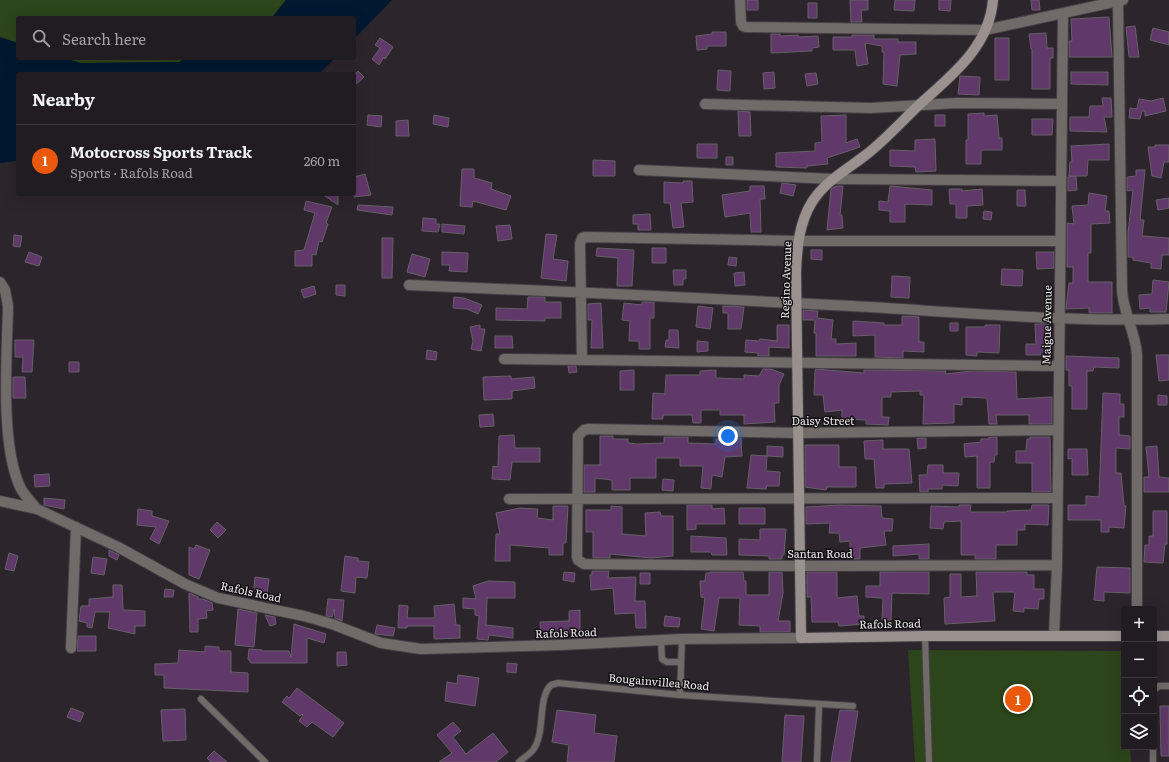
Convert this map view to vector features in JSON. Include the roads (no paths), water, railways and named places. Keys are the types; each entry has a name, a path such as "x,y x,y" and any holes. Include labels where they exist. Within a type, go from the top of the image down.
{"street":[{"path":"740,0 741,24 746,27 985,30 1121,1 1122,290 1124,306 1130,320 1136,342 1137,354 1137,606"},
{"name":"Regino Avenue","path":"801,638 796,303 798,241 801,226 812,202 833,179 876,146 964,64 985,30 993,0"},
{"name":"Maigue Avenue","path":"1054,636 1063,14"},
{"path":"705,104 870,108 920,105 1062,104"},
{"path":"639,170 833,179 1061,181"},
{"path":"582,360 580,244 582,238 585,237 798,241 1060,241"},
{"name":"Rafols Road","path":"0,282 5,290 8,306 5,410 10,455 20,486 37,509"},
{"path":"409,285 580,292 1058,318 1130,320 1169,319"},
{"path":"504,359 797,364 1058,366"},
{"name":"Daisy Street","path":"577,498 578,436 584,430 589,429 798,433 1058,430"},
{"name":"Santan Road","path":"577,498 577,557 578,560 584,564 799,566 1056,565"},
{"path":"509,499 1057,498"},
{"name":"Rafols Road","path":"0,501 37,509 118,547 190,586 212,596 240,604 304,616 332,624 381,643 421,649 561,645 682,639 925,636 1121,636"},
{"path":"71,648 76,527"},
{"path":"1157,636 1169,636"}],"lane":[{"path":"925,636 929,762"},
{"path":"680,695 682,639"},
{"path":"661,640 661,656 664,661 681,662"},
{"name":"Bougainvillea Road","path":"519,762 533,750 538,740 546,692 552,685 558,684 680,695 853,706"},
{"path":"1157,688 1159,686 1169,686"},
{"path":"201,699 265,762"},
{"path":"817,762 820,705"},
{"path":"1153,750 1153,762"}],"water":[{"path":"286,0 392,0 356,37 356,16 273,16"},
{"path":"0,37 16,42 16,60 71,60 81,63 179,62 182,60 333,60 321,72 16,72 16,161 0,163"}],"place":[{"name":"Motocross Sports Track","path":"1018,699"}]}
